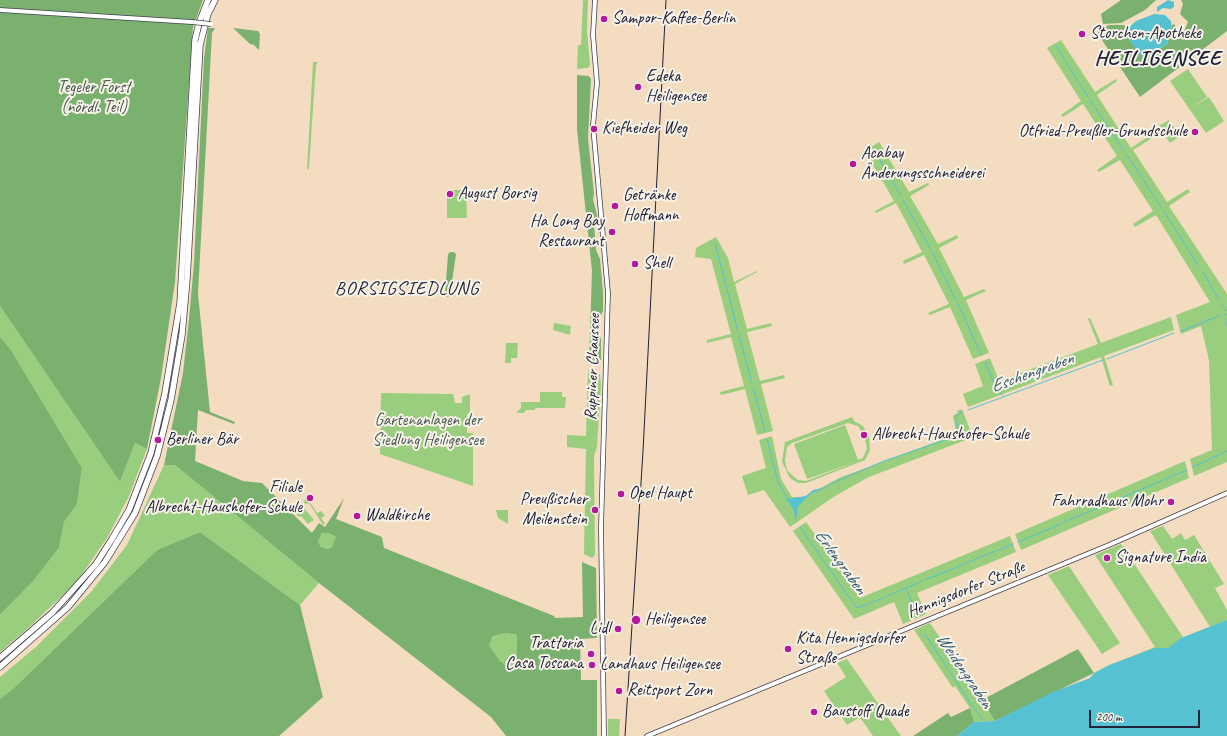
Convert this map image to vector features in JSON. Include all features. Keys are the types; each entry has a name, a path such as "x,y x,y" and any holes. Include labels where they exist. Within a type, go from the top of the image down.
{"highway":[{"path":"0,658 52,613 96,564 112,539 140,486 151,453 166,393 180,303 196,40 198,23 208,0"},
{"path":"0,666 68,607 105,562 135,513 157,456 171,400 182,335 187,278 200,45 208,14 215,0"}],"main road":[{"name":"Ruppiner Chaussee","path":"595,0 593,35 597,83 593,126 608,293 601,527 604,736"},
{"path":"0,10 211,24"},
{"name":"Hennigsdorfer Straße","path":"647,736 1109,545 1227,493"}],"green space":[{"name":"Tegeler Forst (nördl. Teil)","path":"0,0 203,0 193,27 175,282 161,378 147,449 135,443 120,482 0,306"},
{"path":"583,0 588,0 587,31 590,65 588,68 577,69 578,45 581,45"},
{"path":"1121,0 1156,0 1145,10 1121,23 1103,24 1101,14"},
{"path":"1181,0 1227,0 1227,31 1140,97 1098,34 1098,29 1109,25 1124,25 1128,29 1124,32 1128,35 1130,41 1144,58 1167,44 1172,25 1174,24 1182,36 1188,22 1180,14 1183,4"},
{"path":"208,28 215,28 212,33 198,294 210,412 235,422 234,424 198,410 195,461 243,481 262,483 312,533 319,523 325,527 344,498 336,519 382,537 384,548 554,616 555,618 583,617 582,562 596,568 597,638 580,639 581,680 597,680 597,736 506,736 491,717 319,583 175,465 164,465 183,373 189,319 194,263 204,58","holes":["322,533 329,533 336,537 332,547 328,549 321,547 318,542","507,633 517,635 517,664 508,667 500,661 489,645 493,636"]},
{"path":"233,28 258,31 260,34 259,50 254,45 250,44"},
{"path":"1061,40 1095,92 1116,79 1117,81 1097,95 1131,148 1152,134 1154,137 1133,150 1167,202 1188,189 1190,192 1169,206 1227,294 1227,462 1194,476 1190,459 1212,450 1209,360 1201,326 1181,334 1176,315 1210,302 1156,215 1135,227 1133,224 1153,211 1120,160 1099,172 1097,170 1117,156 1083,104 1063,117 1061,115 1081,101 1047,48"},
{"path":"313,62 318,62 316,65 309,168 307,170"},
{"path":"1188,69 1207,97 1190,108 1209,97 1224,121 1206,133 1170,81"},
{"path":"577,75 589,76 591,79 588,139 594,193 593,199 597,215 594,224 596,250 600,259 603,292 603,311 600,317 599,333 601,339 601,360 589,364 592,271 577,129"},
{"path":"1169,120 1180,136 1170,143 1159,126"},
{"path":"879,142 909,192 928,183 929,185 910,196 938,244 957,235 958,238 939,248 964,297 984,289 986,291 966,300 989,353 973,359 950,307 930,315 928,313 949,304 924,255 904,264 903,261 922,252 896,203 876,213 875,211 894,201 865,151"},
{"path":"447,190 466,190 467,218 447,218"},
{"path":"716,237 728,258 734,282 757,271 735,284 747,329 771,323 772,326 747,332 760,381 784,375 785,378 761,384 773,431 757,435 745,389 721,395 720,392 744,386 731,337 707,343 707,340 731,334 711,259 695,257 696,248"},
{"path":"450,252 454,252 456,254 450,296 447,297 445,294 448,254"},
{"path":"0,306 120,482 135,443 147,449 129,496 107,538 76,583 0,652 0,615 34,580 59,548 64,522 77,504 82,468 11,350 0,337"},
{"path":"1171,317 1174,330 1104,356 1113,385 1110,386 1101,357 968,407 963,394 983,386 975,364 990,358 999,381 1098,344 1088,319 1090,318 1101,343"},
{"path":"554,323 571,326 570,335 553,330"},
{"path":"0,337 11,350 82,468 77,504 64,522 59,548 34,580 0,615"},
{"path":"506,343 518,343 517,358 511,358 511,363 505,363"},
{"path":"588,370 600,374 601,385 597,447 594,456 595,555 592,558 584,554 586,449 567,447 567,435 586,436"},
{"path":"540,392 562,392 562,397 566,397 565,408 536,408 534,410 526,410 524,413 516,413 521,408 521,402 540,402"},
{"name":"Gartenanlagen der Siedlung Heiligensee","path":"381,393 453,394 455,403 462,403 462,397 470,394 470,414 467,414 467,433 473,433 473,486 380,454"},
{"path":"962,409 972,435 971,438 869,477 835,496 790,527 764,490 748,495 742,476 766,468 759,440 772,436 781,479 792,497 804,497 839,478 952,436 956,430 953,416 958,413 957,411"},
{"path":"852,417 854,421 863,426 869,437 870,450 865,460 806,483 798,483 790,478 782,462 785,442","holes":["848,423 858,426 864,435 867,448 863,458 858,460 845,425 794,444 807,479 858,461 806,481 798,480 787,470 785,460 787,447 792,443"]},
{"path":"1185,461 1189,478 1021,550 1015,534"},
{"path":"164,465 175,465 319,583 300,605 200,532 157,550 15,687 0,699 0,677 37,646 91,592 127,545"},
{"path":"306,496 317,513 321,511 325,516 321,518 325,523 323,525 309,503 305,504 304,502"},
{"path":"304,508 314,520 308,524 295,512"},
{"path":"496,510 508,510 508,524 498,518"},
{"path":"806,522 860,598 1010,536 1016,552 917,593 926,614 903,624 894,602 854,619 793,531"},
{"path":"1163,526 1172,539 1181,533 1185,540 1194,535 1224,584 1215,588 1227,610 1227,620 1216,625 1184,637 1210,627 1150,531"},
{"path":"200,532 300,605 323,697 279,736 0,736 0,699 15,687 157,550"},
{"path":"322,533 329,533 336,537 333,547 328,549 321,547 318,542"},
{"path":"1121,544 1183,637 1181,638 1183,644 1120,661 1155,647 1095,555"},
{"path":"1069,566 1120,643 1102,654 1048,575"},
{"path":"930,623 995,721 974,722 970,708 955,686 953,688 914,630"},
{"path":"507,633 517,635 517,664 508,667 500,661 489,645 493,636"},
{"path":"1078,649 1094,673 995,721 982,700"},
{"path":"847,659 901,736 873,736 860,717 847,725 824,691 846,677 837,663"},
{"path":"970,708 974,722 957,736 913,736 948,713 951,717"},
{"path":"608,719 620,719 619,736 608,736"}],"water":[{"path":"1168,0 1174,2 1174,7 1171,9 1163,8 1157,12 1157,7"},
{"path":"1154,14 1165,15 1171,21 1172,28 1167,44 1143,58 1130,41 1128,35 1123,33 1136,21"},
{"path":"830,483 825,488 812,493 798,506 796,521 793,508 786,499 806,496 813,490 823,488"},
{"path":"1227,620 1227,736 957,736 974,722 995,721 1053,692 1090,678 1094,673 1109,665 1155,648 1168,648 1181,638"}],"waterway":[{"path":"1056,46 1088,97"},
{"path":"1090,100 1124,151"},
{"path":"874,150 901,196"},
{"path":"1127,155 1161,207"},
{"path":"903,200 930,248"},
{"path":"1163,210 1198,265"},
{"path":"715,244 738,331"},
{"path":"932,252 956,300"},
{"path":"1203,272 1219,300"},
{"path":"958,304 981,354"},
{"path":"1221,304 1227,311"},
{"name":"Eschengraben","path":"1181,331 1219,316"},
{"name":"Erlengraben","path":"1227,319 1227,325"},
{"name":"Eschengraben","path":"1107,359 1174,333"},
{"path":"739,335 752,383"},
{"name":"Eschengraben","path":"968,410 1103,360"},
{"path":"985,362 995,385"},
{"path":"753,387 765,431"},
{"path":"997,389 1003,396"},
{"name":"Eschengraben","path":"830,484 884,461 951,438 958,432 955,416 962,412"},
{"path":"767,439 778,482 787,498"},
{"name":"Erlengraben","path":"1193,467 1227,451"},
{"name":"Erlengraben","path":"1109,503 1187,470"},
{"name":"Erlengraben","path":"1064,522 1105,505"},
{"name":"Erlengraben","path":"1018,542 1061,524"},
{"name":"Erlengraben","path":"800,527 856,607 860,607 886,597"},
{"name":"Erlengraben","path":"925,580 1013,544"},
{"name":"Weidengraben","path":"888,596 922,581"},
{"name":"Weidengraben","path":"906,589 918,617"},
{"name":"Weidengraben","path":"925,634 971,704 984,721"}],"tram line":[{"path":"625,736 643,451 666,0"}],"place":[{"name":"Sampor-Kaffee-Berlin","path":"604,19"},
{"name":"Storchen-Apotheke","path":"1082,34"},
{"name":"Edeka Heiligensee","path":"638,87"},
{"name":"Kiefheider Weg","path":"594,129"},
{"name":"Otfried-Preußler-Grundschule","path":"1195,132"},
{"name":"Acabay Änderungsschneiderei","path":"853,164"},
{"name":"August Borsig","path":"450,194"},
{"name":"Getränke Hoffmann","path":"615,206"},
{"name":"Ha Long Bay Restaurant","path":"612,232"},
{"name":"Shell","path":"635,264"},
{"name":"Albrecht-Haushofer-Schule","path":"864,435"},
{"name":"Berliner Bär","path":"158,440"},
{"name":"Opel Haupt","path":"621,494"},
{"name":"Filiale Albrecht-Haushofer-Schule","path":"310,498"},
{"name":"Fahrradhaus Mohr","path":"1171,502"},
{"name":"Preußischer Meilenstein","path":"595,510"},
{"name":"Waldkirche","path":"357,516"},
{"name":"Signature India","path":"1107,558"},
{"name":"Heiligensee","path":"636,620"},
{"name":"Lidl","path":"618,629"},
{"name":"Kita Hennigsdorfer Straße","path":"788,649"},
{"name":"Trattoria Casa Toscana","path":"591,654"},
{"name":"Landhaus Heiligensee","path":"592,665"},
{"name":"Reitsport Zorn","path":"619,691"},
{"name":"Baustoff Quade","path":"814,712"}],"district":[{"name":"HEILIGENSEE","path":"1158,59"},
{"name":"BORSIGSIEDLUNG","path":"407,289"}]}
